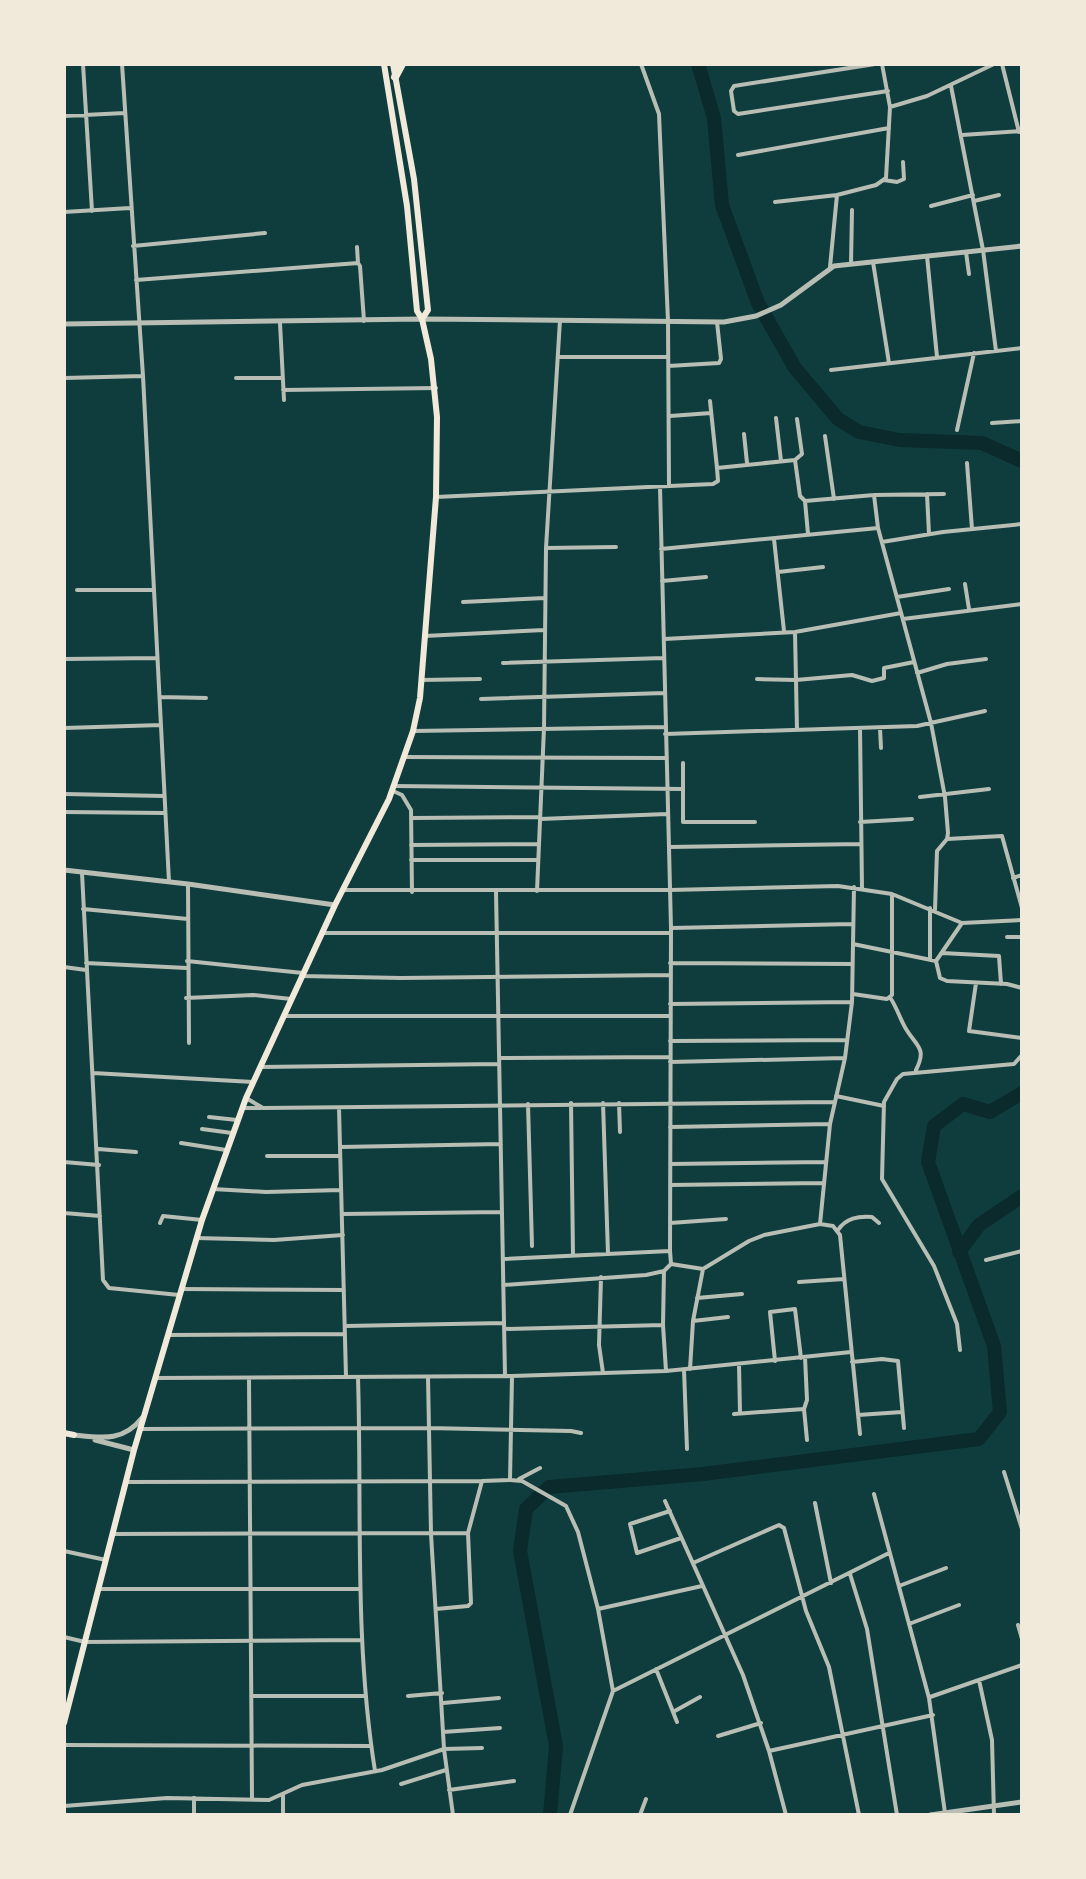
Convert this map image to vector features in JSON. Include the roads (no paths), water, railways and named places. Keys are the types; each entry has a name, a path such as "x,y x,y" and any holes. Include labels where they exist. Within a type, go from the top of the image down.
{"highway":[{"path":"395,77 402,64"}],"main road":[{"path":"64,1723 134,1450 196,1238 226,1150 302,974 393,788 413,731 421,680 436,497 436,388 422,319 417,311 404,180 384,64"},
{"path":"393,64 414,179 428,310 422,319"},
{"path":"404,180 414,179"},
{"path":"64,1433 74,1435"}],"street":[{"path":"83,64 92,211"},
{"path":"122,64 143,376 169,882"},
{"path":"641,64 659,114 668,321 669,486"},
{"path":"875,64 734,86 731,91 734,111 738,114 888,91"},
{"path":"882,64 890,107 884,180"},
{"path":"890,107 951,86 994,64"},
{"path":"962,135 1020,132 1002,64"},
{"path":"951,86 983,250 996,351"},
{"path":"64,116 125,113"},
{"path":"738,155 889,128"},
{"path":"775,202 837,195 884,180 897,182 904,179 903,162"},
{"path":"830,267 837,195"},
{"path":"931,206 999,195"},
{"path":"64,212 130,208"},
{"path":"851,264 852,210"},
{"path":"133,246 265,233"},
{"path":"64,324 422,319 717,322 756,316 781,305 830,267 1022,246"},
{"path":"357,247 364,321"},
{"path":"966,252 969,274"},
{"path":"927,256 937,357"},
{"path":"873,262 889,363"},
{"path":"136,280 358,263"},
{"path":"537,891 544,728 548,493 560,320"},
{"path":"668,366 719,363 717,322"},
{"path":"280,323 284,400"},
{"path":"831,370 1022,348"},
{"path":"957,430 974,353"},
{"path":"558,357 668,357"},
{"path":"64,378 143,376"},
{"path":"236,378 282,378"},
{"path":"283,390 436,388"},
{"path":"436,497 716,484 710,401"},
{"path":"669,416 711,413"},
{"path":"776,418 781,461"},
{"path":"717,468 795,460 802,454 797,419"},
{"path":"992,423 1022,421"},
{"path":"744,434 748,464"},
{"path":"825,436 834,499"},
{"path":"795,460 800,496 805,501 808,535"},
{"path":"967,463 972,529"},
{"path":"503,1285 646,1275 664,1271 671,1264 671,930 660,487"},
{"path":"927,494 929,534"},
{"path":"805,501 874,495 944,494"},
{"path":"874,495 878,528 931,723 945,795 947,839 937,851 930,960"},
{"path":"882,542 1022,524"},
{"path":"661,549 878,528"},
{"path":"774,539 784,631"},
{"path":"546,548 616,547"},
{"path":"778,572 823,567"},
{"path":"662,581 706,577"},
{"path":"965,584 969,609"},
{"path":"897,597 949,589"},
{"path":"77,590 153,590"},
{"path":"463,602 545,598"},
{"path":"664,639 795,632 902,616 1022,604"},
{"path":"424,636 544,630"},
{"path":"795,632 797,730"},
{"path":"64,659 157,658"},
{"path":"503,663 664,658"},
{"path":"917,673 947,664 986,659"},
{"path":"757,679 796,680 852,675 872,681 884,678 884,668 914,662"},
{"path":"421,680 480,679"},
{"path":"481,699 664,693"},
{"path":"160,697 206,698"},
{"path":"665,734 880,728 931,723 985,711"},
{"path":"64,728 161,725"},
{"path":"413,731 664,727"},
{"path":"860,728 862,888"},
{"path":"880,728 881,748"},
{"path":"405,757 666,758"},
{"path":"683,763 683,822 755,822"},
{"path":"393,788 683,789"},
{"path":"393,788 407,801 411,818 412,892"},
{"path":"920,797 989,789"},
{"path":"64,794 164,796"},
{"path":"64,812 164,813"},
{"path":"411,818 667,814"},
{"path":"860,822 912,819"},
{"path":"947,839 1002,836 1022,907"},
{"path":"411,845 539,844"},
{"path":"669,847 861,844"},
{"path":"411,860 538,860"},
{"path":"64,870 335,905"},
{"path":"82,873 103,1280 109,1288 180,1292 344,1290"},
{"path":"1013,878 1022,875"},
{"path":"188,884 186,998 189,1043"},
{"path":"343,890 412,892 854,887 892,894 962,923 1022,920"},
{"path":"820,1224 830,1124 845,1058 853,994 854,887"},
{"path":"496,891 505,1376"},
{"path":"892,894 891,999 905,1027 920,1047 922,1055 918,1070"},
{"path":"83,909 188,919"},
{"path":"962,923 936,961 937,975 943,981 1022,988"},
{"path":"322,933 498,934 853,924"},
{"path":"1007,937 1022,937"},
{"path":"853,944 936,961"},
{"path":"942,953 999,956 1001,984"},
{"path":"187,961 302,974 497,977 670,975"},
{"path":"670,963 853,964"},
{"path":"64,967 187,968"},
{"path":"976,983 969,1031 1022,1038"},
{"path":"853,994 891,999"},
{"path":"186,998 253,995 291,999"},
{"path":"670,1004 852,1002"},
{"path":"284,1016 670,1016"},
{"path":"670,1041 847,1040"},
{"path":"960,1350 957,1324 934,1266 883,1182 884,1106 897,1079 903,1074 918,1070 1014,1064 1022,1055"},
{"path":"260,1067 845,1058"},
{"path":"93,1073 253,1082"},
{"path":"246,1098 263,1108"},
{"path":"242,1108 835,1099 884,1106"},
{"path":"571,1103 573,1255"},
{"path":"603,1103 608,1254"},
{"path":"619,1103 620,1132"},
{"path":"528,1104 532,1246"},
{"path":"339,1108 346,1377"},
{"path":"209,1117 237,1120"},
{"path":"670,1127 830,1124"},
{"path":"202,1129 232,1133"},
{"path":"181,1143 226,1150"},
{"path":"340,1147 501,1144"},
{"path":"98,1149 136,1152"},
{"path":"267,1156 340,1156"},
{"path":"64,1162 99,1165"},
{"path":"670,1164 826,1162"},
{"path":"670,1185 823,1183"},
{"path":"213,1189 266,1192 341,1190"},
{"path":"342,1214 502,1212"},
{"path":"64,1213 100,1216"},
{"path":"160,1223 163,1216 202,1220"},
{"path":"860,1434 838,1230 844,1221 854,1218 872,1217 879,1223"},
{"path":"670,1223 726,1219"},
{"path":"671,1264 703,1269 764,1235 820,1224 838,1230"},
{"path":"196,1238 274,1240 343,1235"},
{"path":"503,1259 670,1251"},
{"path":"986,1260 1022,1251"},
{"path":"687,1449 687,1370 703,1269"},
{"path":"664,1271 666,1371"},
{"path":"601,1277 599,1345 603,1373"},
{"path":"799,1282 845,1279"},
{"path":"697,1298 742,1294"},
{"path":"775,1361 770,1312 795,1309 807,1400 804,1409 807,1440"},
{"path":"693,1321 728,1317"},
{"path":"345,1326 504,1323"},
{"path":"504,1329 663,1325"},
{"path":"168,1335 345,1334"},
{"path":"155,1378 538,1376 687,1370 851,1352"},
{"path":"852,1362 898,1360 904,1428"},
{"path":"739,1364 737,1414 804,1409"},
{"path":"510,1480 512,1376"},
{"path":"358,1377 361,1640 364,1696 375,1771"},
{"path":"428,1377 431,1534 451,1815"},
{"path":"249,1378 252,1799"},
{"path":"858,1415 902,1412"},
{"path":"74,1435 117,1437 135,1427 144,1416"},
{"path":"140,1429 428,1428 580,1433"},
{"path":"74,1435 134,1450"},
{"path":"520,1480 540,1468"},
{"path":"1004,1472 1022,1529"},
{"path":"126,1482 520,1480 565,1505 578,1532 598,1609 613,1691 570,1815"},
{"path":"436,1609 468,1606 471,1603 468,1533 482,1481"},
{"path":"874,1494 933,1715 946,1814"},
{"path":"665,1501 726,1635 761,1723 786,1815"},
{"path":"815,1503 831,1583"},
{"path":"670,1511 630,1524 637,1553 681,1538"},
{"path":"693,1563 781,1526 801,1595 829,1667 859,1815"},
{"path":"113,1534 468,1533"},
{"path":"64,1551 106,1560"},
{"path":"613,1691 889,1553"},
{"path":"899,1586 946,1568"},
{"path":"850,1574 867,1629 897,1815"},
{"path":"598,1609 702,1586"},
{"path":"99,1589 360,1589"},
{"path":"909,1624 959,1605"},
{"path":"1018,1625 1022,1639"},
{"path":"64,1637 85,1642 361,1640"},
{"path":"929,1698 1022,1665"},
{"path":"656,1669 677,1722"},
{"path":"980,1679 990,1718 994,1815"},
{"path":"408,1696 442,1693"},
{"path":"253,1696 364,1696"},
{"path":"673,1712 700,1697"},
{"path":"443,1703 499,1698"},
{"path":"769,1751 933,1715"},
{"path":"718,1736 761,1723"},
{"path":"443,1732 500,1728"},
{"path":"64,1745 371,1746"},
{"path":"64,1806 194,1798 269,1800 302,1785 375,1771 444,1749 482,1748"},
{"path":"401,1784 446,1770"},
{"path":"449,1790 514,1781"},
{"path":"283,1794 283,1815"},
{"path":"194,1798 194,1815"},
{"path":"640,1815 646,1799"},
{"path":"930,1815 1022,1802"}],"waterway":[{"path":"698,64 714,118 722,205 758,303 795,368 838,419 859,432 900,440 982,443 1022,461"},
{"path":"550,1815 556,1746 520,1551 526,1509 549,1487 703,1474 979,1439 1000,1412 994,1346 928,1162 934,1126 963,1104 990,1112 1022,1093"},
{"path":"959,1252 979,1225 1022,1196"}]}
